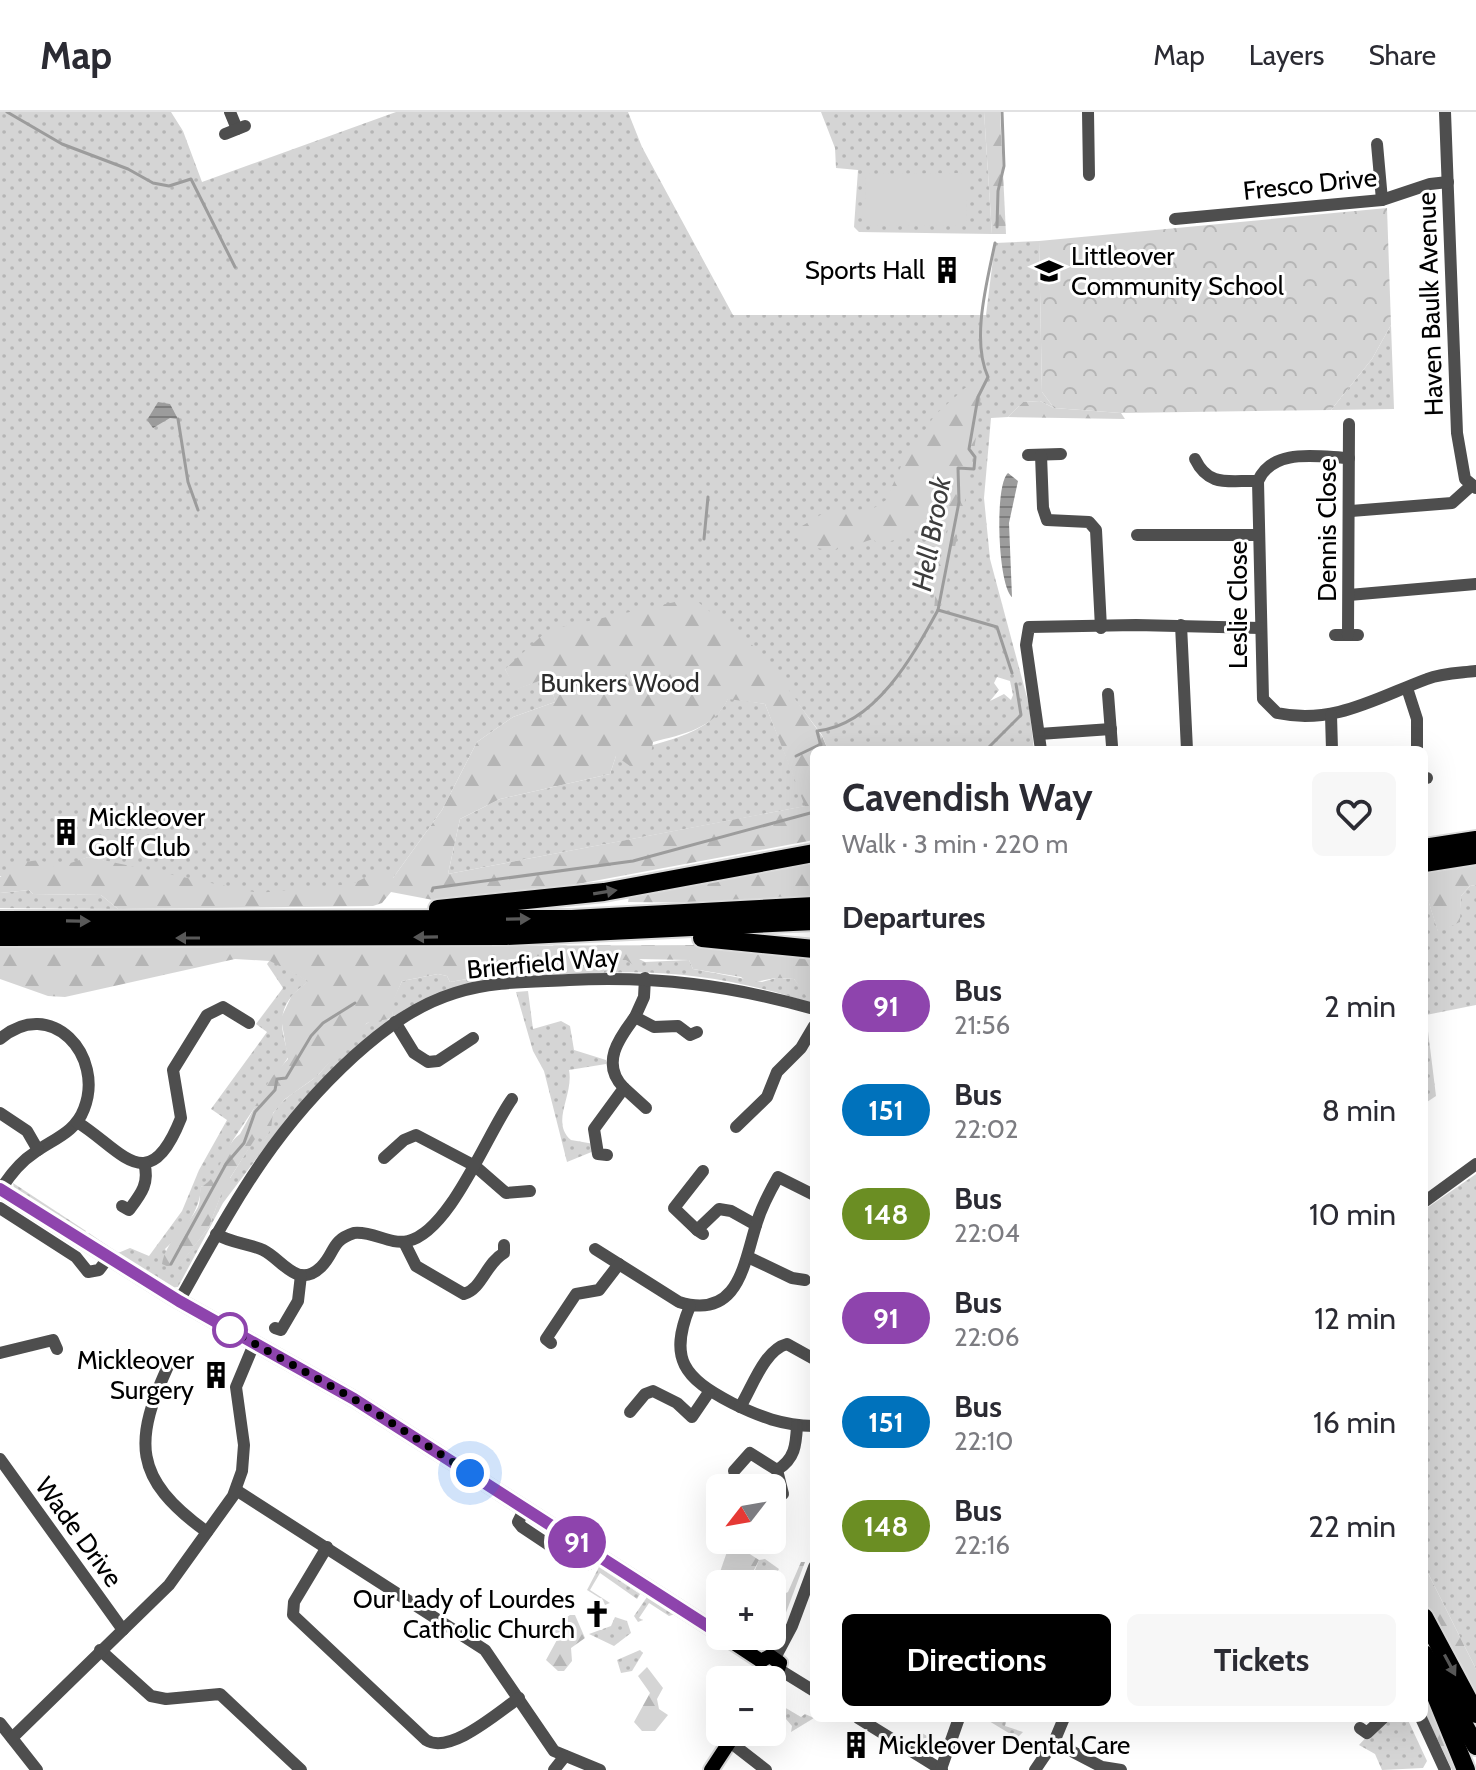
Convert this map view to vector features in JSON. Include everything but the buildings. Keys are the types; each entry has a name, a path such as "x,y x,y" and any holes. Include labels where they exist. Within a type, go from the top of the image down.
{"highway":[{"path":"1428,847 1476,840"},
{"path":"356,920 604,892 810,854"},
{"path":"1428,862 1476,855"},
{"path":"0,920 572,919 810,906"},
{"path":"588,934 810,921"},
{"path":"0,937 588,934 718,938 810,949"},
{"path":"1428,1624 1476,1714"},
{"path":"1428,1661 1476,1746"},
{"path":"1428,1677 1466,1770"}],"main road":[{"path":"1,1189 179,1301 354,1399 706,1625"},
{"path":"743,1650 765,1666"},
{"path":"711,1770 727,1746"}],"street":[{"path":"230,112 236,129"},
{"path":"1088,112 1089,175"},
{"name":"Haven Baulk Avenue","path":"1445,112 1457,433 1461,467 1474,486"},
{"path":"1377,144 1382,200"},
{"name":"Fresco Drive","path":"1175,219 1382,200 1430,184 1448,182"},
{"name":"Dennis Close","path":"1347,635 1351,511 1349,424"},
{"path":"1061,454 1035,455 1043,508 1047,520 1089,522 1096,530 1101,628"},
{"path":"1195,459 1203,475 1212,479 1258,481 1270,464 1281,459 1349,458"},
{"name":"Leslie Close","path":"1258,481 1260,690 1268,708 1288,715 1331,715 1353,710 1440,675 1476,671"},
{"path":"1351,511 1452,503 1474,486"},
{"path":"1146,538 1259,535"},
{"path":"1349,595 1476,584"},
{"path":"1181,625 1187,746"},
{"path":"1040,746 1026,645 1029,627 1181,625 1260,628"},
{"path":"1407,688 1417,719 1417,746"},
{"path":"1108,694 1112,746"},
{"path":"1331,715 1332,746"},
{"path":"1039,734 1111,729"},
{"path":"645,978 644,997 612,1055 615,1077 646,1108"},
{"name":"Brierfield Way","path":"179,1301 255,1167 297,1112 395,1022 441,998 489,985 645,978 717,985 810,1008"},
{"path":"77,1122 125,1161 144,1163 159,1154 181,1118 173,1070 207,1015 223,1007 249,1023"},
{"path":"635,1017 654,1027 678,1026 690,1035 697,1032"},
{"path":"0,1039 20,1026 36,1022 54,1027 70,1038 84,1059 88,1077 87,1100 77,1122 65,1134 22,1162 1,1189"},
{"path":"395,1022 414,1053 428,1062 438,1061 473,1037"},
{"path":"736,1127 767,1097 777,1072 801,1048 810,1033"},
{"path":"607,1155 598,1154 594,1129 624,1088"},
{"path":"216,1234 230,1242 263,1250 288,1271 301,1275 319,1268 331,1247 354,1233 404,1242 419,1237 433,1225 475,1166 505,1103"},
{"path":"0,1113 27,1131 38,1150"},
{"path":"384,1158 404,1140 416,1135 475,1166 506,1193 530,1191"},
{"path":"122,1206 129,1210 144,1188 147,1179 144,1163"},
{"path":"1428,1199 1476,1164"},
{"path":"703,1171 674,1208 700,1232 719,1209 731,1211 756,1225"},
{"path":"602,1250 656,1289 690,1306 707,1304 727,1294 743,1275 750,1258 756,1225 778,1177 810,1189"},
{"path":"0,1208 76,1257 88,1272 99,1270 108,1258"},
{"path":"404,1242 416,1266 464,1294 473,1290 487,1267 504,1253 504,1245"},
{"path":"750,1258 792,1278 805,1280"},
{"path":"551,1343 546,1339 572,1297 580,1292 599,1290 619,1264"},
{"path":"275,1328 281,1330 298,1301 301,1275"},
{"path":"690,1306 679,1336 681,1357 692,1378 709,1392 770,1421 810,1426"},
{"path":"0,1353 58,1340"},
{"path":"12,1738 169,1585 236,1490 244,1445 236,1387 254,1344"},
{"path":"740,1407 768,1357 779,1346 787,1344 810,1357"},
{"path":"170,1362 145,1423 146,1455 162,1493 207,1532"},
{"path":"630,1412 645,1394 653,1391 677,1403 692,1417 709,1392"},
{"path":"777,1470 792,1456 797,1426"},
{"path":"734,1471 750,1453 777,1470 778,1474"},
{"name":"Wade Drive","path":"0,1459 123,1630"},
{"path":"236,1490 485,1650 552,1747 565,1756 600,1770"},
{"path":"327,1547 294,1602 293,1615 426,1740 434,1745 449,1744 519,1698"},
{"path":"771,1666 792,1626 810,1578"},
{"path":"100,1650 151,1696 166,1699 210,1694 227,1699 301,1770"},
{"path":"786,1677 810,1689"},
{"path":"864,1722 941,1770 958,1722"},
{"path":"1035,1770 1054,1742 1062,1722"},
{"path":"1360,1728 1367,1733 1379,1722"},
{"path":"1422,1722 1440,1769"},
{"path":"0,1723 37,1770"},
{"path":"1054,1742 1102,1767 1121,1770"},
{"path":"742,1746 766,1770"},
{"path":"554,1770 565,1756"}],"green space":[{"path":"0,112 171,112 183,131 202,182 396,112 628,112 642,147 733,315 986,315 995,243 1039,241 1042,392 1054,408 1040,401 1023,402 1008,417 991,418 984,498 990,559 1029,705 1034,746 826,746 822,735 793,697 505,669 516,689 550,677 555,702 513,717 477,742 442,810 393,878 312,899 256,897 88,857 35,879 0,876","holes":["997,677 1010,681 1011,700 1004,694 990,701 999,690 994,683"]},
{"path":"821,112 984,112 992,234 859,232 854,227 858,170 836,168 835,148"},
{"path":"984,112 1000,112 1006,234 992,234"},
{"path":"966,173 967,225 866,226 865,174"},
{"path":"1387,208 1391,325 1372,359 1331,410 1121,413 1054,408 1042,392 1039,241"},
{"path":"1391,325 1394,409 1331,410 1372,359"},
{"path":"982,380 971,467 940,611 934,609 938,569 949,525 933,529 922,523 899,539 878,544 873,539 855,545 844,542 834,551 811,547 797,529 822,514 874,508 886,500 902,464 935,415 965,388"},
{"path":"1040,401 1054,408 1121,413 1125,419 1008,417 1023,402"},
{"name":"Bunkers Wood","path":"693,598 762,653 822,736 826,746 810,746 810,841 551,889 433,900 391,892 382,903 373,906 118,909 101,895 33,894 29,890 0,893 0,877 27,862 41,861 56,868 88,857 258,893 352,884 377,872 393,878 442,810 477,742 513,717 555,702 550,677 515,690 505,669 548,630","holes":["728,699 765,704 805,806 448,874 460,819 500,799 610,774 616,756 634,769 650,760 653,742 706,724"]},
{"path":"728,698 765,704 806,806 448,874 460,819 500,799 610,774 616,756 695,730 709,722"},
{"path":"1476,863 1476,885 1470,886 1461,896 1460,922 1438,932 1428,900 1428,870"},
{"path":"810,864 810,896 712,903 628,902 629,897"},
{"path":"1476,885 1476,1005 1428,1015 1428,900 1438,931 1459,922 1461,896 1470,886"},
{"path":"29,890 33,894 101,895 118,909 0,908 0,893"},
{"path":"715,945 810,957 810,1000 794,979 776,978 749,983 741,977 693,969 689,960 639,959 635,966 626,960 610,960 603,973 485,981 479,972 468,972 467,979 450,982 447,976 438,974 402,981 392,1004 393,1018 367,1023 316,1077 285,1099 273,1113 271,1129 264,1141 257,1136 230,1178 234,1185 228,1193 222,1192 209,1227 176,1270 162,1264 164,1256 198,1207 201,1187 213,1176 270,1079 288,1059 281,1018 292,995 308,981 270,961 235,959 65,997 48,996 0,979 0,948"},
{"path":"270,960 309,981 291,998 283,1014 283,1033 289,1056 233,1140 212,1181 201,1187 189,1221 165,1249 176,1269 209,1227 222,1191 257,1135 264,1140 278,1106 318,1075 359,1029 379,1019 390,1020 287,1118 223,1203 178,1287 169,1288 86,1237 89,1233 118,1253 130,1248 149,1256 182,1211 199,1170 227,1120 211,1109 267,1032 256,1024 283,988 267,964"},
{"path":"610,960 689,960 693,969 762,982 776,978 794,979 810,1003 710,978 657,973 603,973"},
{"path":"468,972 479,972 485,981 393,1018 391,1004 402,981 438,974 447,976 450,982 467,979"},
{"path":"528,991 533,1029 561,1021 570,1026 574,1050 606,1060 606,1064 569,1070 562,1117 565,1133 571,1140 594,1144 594,1151 567,1162 544,1071 533,1051 516,992"},
{"path":"1428,1031 1436,1096 1428,1101"},
{"path":"1476,1174 1476,1669 1428,1573 1428,1207"},
{"path":"13,1183 86,1231 82,1236 15,1193"},
{"path":"726,1554 750,1554 759,1560 754,1570 721,1570"},
{"path":"765,1559 779,1569 755,1570 759,1560"},
{"path":"801,1562 805,1562 786,1613 788,1592"},
{"path":"599,1567 640,1594 637,1599 600,1573 590,1590 610,1603 605,1605 603,1600 587,1590"},
{"path":"1428,1573 1476,1669 1476,1698 1428,1608"},
{"path":"647,1597 675,1614 669,1616 649,1603 639,1618 643,1620 638,1622 634,1616"},
{"path":"575,1615 585,1638 571,1648 572,1661 564,1671 558,1671 546,1660 558,1638 553,1633 558,1623"},
{"path":"615,1617 627,1621 631,1633 614,1646 589,1634 611,1626"},
{"path":"640,1650 643,1653 632,1671 621,1673 617,1660"},
{"path":"647,1667 663,1688 657,1699 659,1709 668,1715 655,1731 642,1731 634,1722 650,1693 638,1676"},
{"path":"1428,1692 1460,1770 1452,1770 1428,1719"},
{"path":"786,1708 801,1717 805,1714 810,1716 810,1720 791,1732 792,1726 786,1719"},
{"path":"991,1722 1006,1722 1005,1726 1023,1732 1017,1738"},
{"path":"1380,1722 1409,1722 1427,1761 1423,1768 1382,1770 1375,1754 1359,1745"},
{"path":"922,1733 937,1742 935,1747 941,1751 940,1757 911,1741"}],"shaded area":[{"path":"158,402 170,404 178,419 170,418 153,428 147,420"},
{"path":"1008,473 1018,481 1009,523 1012,597 1004,575 999,515"}],"waterway":[{"path":"7,112 62,144 128,169 153,183 169,186 191,179 235,267"},
{"name":"Hell Brook","path":"997,227 998,191 1004,166 1002,112"},
{"name":"Hell Brook","path":"938,610 959,502 958,468 974,469 975,457 969,449 978,397 988,377 983,362 981,329 995,243"},
{"path":"178,419 188,482 198,510"},
{"path":"704,539 708,497"},
{"name":"Hell Brook","path":"821,746 817,731 838,726 857,716 890,686 938,610 997,627 1012,673"},
{"path":"990,746 1021,715 1016,684"},
{"path":"817,746 821,744"},
{"path":"796,756 810,749"},
{"name":"Hell Brook","path":"432,891 433,888 633,861 810,813"},
{"path":"171,1264 226,1164 244,1143 255,1112 275,1090 277,1079 286,1078 311,1036 323,1023 355,1003"}],"bus line":[{"name":"91","path":"0,1189 179,1301 354,1399 706,1625"}],"place":[{"name":"Sports Hall","path":"947,270"},
{"name":"Littleover Community School","path":"1049,271"},
{"name":"Mickleover Golf Club","path":"66,832"},
{"name":"Mickleover Surgery","path":"216,1375"},
{"name":"Our Lady of Lourdes Catholic Church","path":"597,1614"},
{"name":"Mickleover Dental Care","path":"856,1745"}],"route":[{"path":"230,1330 354,1399 470,1473"}]}
